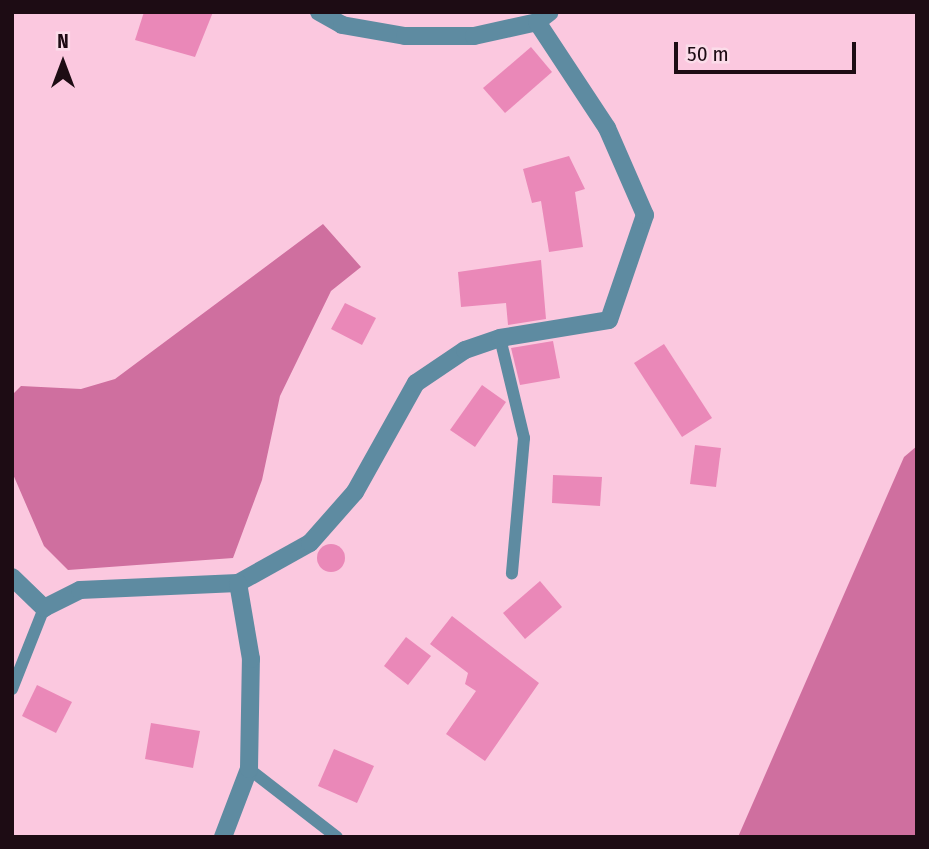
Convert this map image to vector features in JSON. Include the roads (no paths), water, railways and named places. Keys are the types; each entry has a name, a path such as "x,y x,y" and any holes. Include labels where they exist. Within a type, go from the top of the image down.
{"street":[{"path":"12,577 44,608 80,590 238,583 310,543 355,492 416,383 465,350 500,338 609,320 645,215 607,128 543,17 474,36 405,36 342,24 319,12"},
{"path":"223,837 249,769 251,659 238,583"}],"lane":[{"path":"500,338 524,438 512,573"},
{"path":"12,689 44,608"},
{"path":"249,769 337,837"}]}
